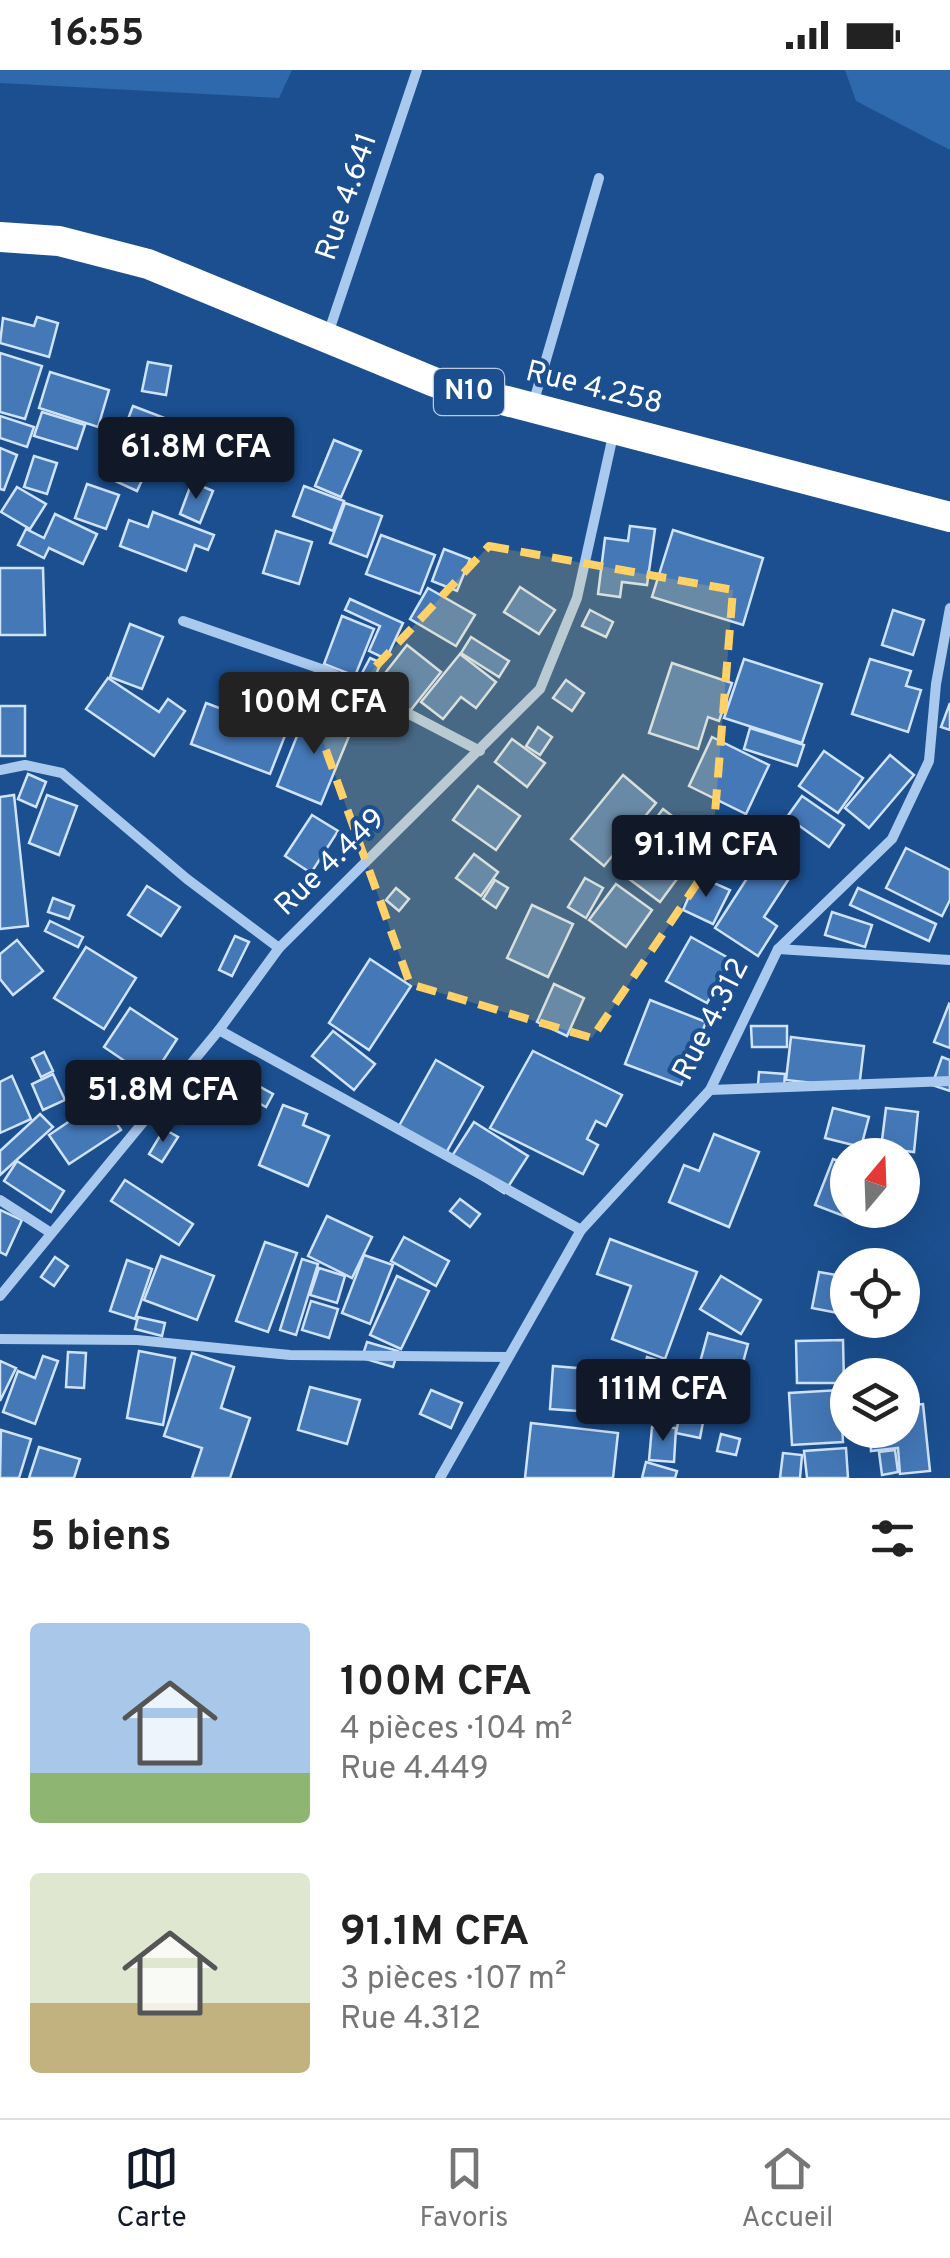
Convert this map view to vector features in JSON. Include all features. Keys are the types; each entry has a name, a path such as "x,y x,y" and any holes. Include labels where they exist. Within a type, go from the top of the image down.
{"highway":[{"name":"Rue 4.258","path":"0,237 60,242 148,264 434,382 950,517"}],"street":[{"name":"Rue 4.641","path":"326,340 417,70"},
{"path":"532,410 599,178"},
{"name":"Rue 4.449","path":"0,1296 219,1030 280,948 540,689 564,639 614,430"},
{"name":"Rue 4.312","path":"440,1478 581,1230 710,1090 778,949 892,839 929,761 936,684 950,608"},
{"path":"183,621 328,671 480,752"},
{"path":"0,770 25,765 62,773 187,880 280,948"},
{"path":"778,949 950,960"},
{"path":"219,1030 581,1230"},
{"path":"710,1090 950,1081"},
{"path":"0,1200 52,1232"},
{"path":"0,1339 137,1340 290,1354 508,1357"}],"highlighted area":[{"path":"489,546 733,590 711,863 592,1038 410,984 318,728"}],"shaded area":[{"path":"0,70 292,70 279,98 0,83"},
{"path":"845,70 950,70 950,150 856,101"}],"building":[{"path":"37,317 58,323 49,357 0,343 3,318 34,326"},
{"path":"0,353 42,366 25,419 0,412"},
{"path":"148,362 171,366 166,395 142,391"},
{"path":"50,372 109,390 98,427 39,408"},
{"path":"133,406 180,424 171,450 123,432"},
{"path":"42,412 85,425 77,449 34,436"},
{"path":"0,416 34,427 27,447 0,438"},
{"path":"120,436 155,452 137,491 102,475"},
{"path":"334,440 361,451 341,497 315,486"},
{"path":"0,448 17,455 4,490 0,489"},
{"path":"34,456 57,463 47,494 24,487"},
{"path":"192,482 213,491 200,523 180,514"},
{"path":"87,484 119,495 106,529 75,518"},
{"path":"304,486 344,501 333,531 293,516"},
{"path":"17,487 46,504 30,529 1,512"},
{"path":"345,503 382,516 367,557 330,543"},
{"path":"153,512 214,535 208,550 195,545 186,571 120,546 129,520 148,527"},
{"path":"55,514 97,534 83,564 49,548 44,558 18,545 26,529 44,538"},
{"path":"630,526 655,529 647,585 622,582 620,597 598,594 605,538 628,541"},
{"path":"673,530 763,558 743,625 652,597"},
{"path":"276,531 312,542 299,584 263,573"},
{"path":"381,535 435,555 420,594 366,574"},
{"path":"444,549 470,559 457,591 432,581"},
{"path":"0,568 43,568 45,635 0,635"},
{"path":"520,587 555,610 539,634 504,612"},
{"path":"428,588 475,615 456,646 410,619"},
{"path":"350,599 403,623 386,659 369,651 380,626 345,610"},
{"path":"590,610 613,622 606,637 582,626"},
{"path":"893,610 924,620 913,655 882,645"},
{"path":"342,616 374,629 355,676 324,664"},
{"path":"130,624 163,637 142,689 110,677"},
{"path":"471,637 509,661 499,677 461,653"},
{"path":"407,645 441,672 402,721 368,695"},
{"path":"460,654 496,682 476,708 461,697 443,719 421,702"},
{"path":"370,658 381,663 373,681 361,675"},
{"path":"744,659 822,684 802,743 724,718"},
{"path":"870,659 911,671 906,686 921,690 908,732 852,714"},
{"path":"672,663 732,683 719,721 708,717 698,749 649,733"},
{"path":"108,678 159,712 168,699 185,711 154,756 86,709"},
{"path":"566,680 584,693 572,711 553,698"},
{"path":"321,695 357,712 350,726 314,710"},
{"path":"206,703 286,733 270,774 191,744"},
{"path":"950,703 950,730 941,727"},
{"path":"0,706 25,706 25,756 0,756"},
{"path":"307,711 352,729 321,804 277,786"},
{"path":"538,727 552,737 540,755 526,746"},
{"path":"750,728 804,745 797,766 744,749"},
{"path":"712,737 769,765 746,814 689,786"},
{"path":"512,739 545,763 527,787 495,762"},
{"path":"824,751 863,778 838,813 799,786"},
{"path":"890,755 914,775 869,828 845,808"},
{"path":"28,774 46,782 36,807 18,799"},
{"path":"623,775 656,803 604,866 571,839"},
{"path":"478,786 520,816 496,850 453,820"},
{"path":"14,795 28,926 0,929 0,797"},
{"path":"47,795 77,806 59,855 29,843"},
{"path":"802,796 844,825 829,847 787,817"},
{"path":"663,809 705,841 660,902 617,870"},
{"path":"312,815 338,831 311,873 285,856"},
{"path":"906,848 950,870 950,900 942,916 886,888"},
{"path":"474,854 498,872 481,896 456,878"},
{"path":"762,855 792,874 764,917 777,926 758,956 715,928"},
{"path":"698,876 730,890 713,924 683,910"},
{"path":"585,878 603,888 586,918 568,907"},
{"path":"495,880 508,888 496,908 483,899"},
{"path":"616,884 652,910 626,947 589,920"},
{"path":"147,886 180,907 161,936 128,915"},
{"path":"396,888 409,899 399,911 386,900"},
{"path":"858,888 936,924 929,941 850,905"},
{"path":"53,898 74,906 69,919 48,912"},
{"path":"532,905 573,924 548,977 507,958"},
{"path":"832,912 872,925 865,947 825,935"},
{"path":"50,921 83,937 78,947 45,931"},
{"path":"235,936 249,942 232,976 219,970"},
{"path":"691,937 732,960 707,1003 666,981"},
{"path":"17,940 43,971 13,995 0,979 0,954"},
{"path":"86,947 136,978 104,1029 54,998"},
{"path":"370,959 411,986 369,1050 329,1023"},
{"path":"554,984 584,998 567,1036 537,1022"},
{"path":"650,1000 706,1022 681,1085 625,1064"},
{"path":"950,1005 950,1048 934,1042"},
{"path":"130,1008 177,1039 151,1079 104,1047"},
{"path":"751,1026 787,1026 787,1047 752,1047"},
{"path":"333,1031 375,1064 354,1090 312,1056"},
{"path":"791,1037 864,1046 859,1088 786,1080"},
{"path":"533,1051 622,1095 606,1126 596,1121 587,1139 598,1145 583,1174 490,1128"},
{"path":"44,1052 53,1071 41,1077 32,1058"},
{"path":"942,1057 950,1060 950,1091 932,1085"},
{"path":"436,1060 483,1087 446,1153 399,1126"},
{"path":"759,1072 785,1074 784,1087 758,1085"},
{"path":"53,1074 65,1100 43,1110 32,1084"},
{"path":"12,1076 31,1119 0,1133 0,1082"},
{"path":"253,1083 273,1094 266,1107 246,1096"},
{"path":"101,1100 121,1130 69,1164 49,1135"},
{"path":"283,1105 307,1114 303,1125 329,1136 308,1186 259,1165"},
{"path":"833,1108 869,1117 863,1138 825,1138"},
{"path":"886,1108 918,1112 915,1138 882,1138"},
{"path":"40,1114 53,1127 0,1175 0,1151"},
{"path":"474,1122 528,1156 504,1193 450,1159"},
{"path":"164,1129 178,1137 162,1162 149,1154"},
{"path":"714,1134 759,1152 729,1227 669,1202 684,1165 699,1171"},
{"path":"17,1161 64,1191 51,1212 4,1181"},
{"path":"830,1167 830,1211 815,1205"},
{"path":"125,1180 193,1224 179,1245 111,1201"},
{"path":"460,1199 480,1214 470,1227 450,1211"},
{"path":"0,1210 22,1220 6,1255 0,1252"},
{"path":"327,1216 372,1237 352,1278 308,1256"},
{"path":"404,1237 449,1261 436,1286 391,1261"},
{"path":"610,1239 697,1272 665,1359 612,1339 631,1286 597,1274"},
{"path":"265,1242 297,1253 268,1332 236,1321"},
{"path":"364,1255 393,1265 370,1324 342,1313"},
{"path":"161,1256 214,1276 197,1320 144,1300"},
{"path":"55,1257 68,1266 54,1286 41,1277"},
{"path":"302,1259 318,1264 296,1335 280,1330"},
{"path":"127,1260 152,1269 135,1319 110,1311"},
{"path":"319,1268 345,1276 337,1303 310,1295"},
{"path":"819,1272 830,1274 830,1312 812,1308"},
{"path":"397,1276 429,1291 401,1349 370,1335"},
{"path":"721,1276 761,1300 741,1334 700,1309"},
{"path":"311,1301 338,1309 329,1338 302,1330"},
{"path":"138,1317 165,1323 162,1336 135,1329"},
{"path":"708,1333 748,1344 730,1410 690,1399"},
{"path":"843,1340 843,1358 830,1358 830,1383 797,1383 796,1341"},
{"path":"367,1342 398,1351 393,1367 362,1358"},
{"path":"139,1351 175,1358 163,1425 127,1418"},
{"path":"68,1352 86,1353 84,1388 66,1387"},
{"path":"192,1353 234,1367 221,1408 250,1418 230,1478 192,1478 202,1448 164,1436"},
{"path":"43,1356 58,1361 35,1424 3,1412 18,1371 35,1378"},
{"path":"647,1357 663,1362 654,1395 638,1390"},
{"path":"0,1361 16,1368 0,1401"},
{"path":"553,1366 638,1373 635,1415 550,1409"},
{"path":"310,1387 360,1400 347,1444 298,1430"},
{"path":"431,1390 462,1403 451,1428 420,1414"},
{"path":"830,1391 830,1443 792,1445 789,1393"},
{"path":"923,1404 930,1471 900,1474 898,1448 920,1448"},
{"path":"680,1413 704,1417 700,1438 676,1433"},
{"path":"531,1423 618,1433 613,1478 525,1478"},
{"path":"652,1427 676,1428 674,1462 649,1460"},
{"path":"1,1430 31,1439 19,1478 0,1478"},
{"path":"721,1434 740,1439 736,1455 717,1451"},
{"path":"39,1447 80,1459 74,1478 29,1478"},
{"path":"846,1448 848,1478 807,1478 804,1451"},
{"path":"895,1450 898,1472 882,1475 879,1452"},
{"path":"783,1453 802,1455 800,1478 780,1478"},
{"path":"646,1462 677,1471 675,1478 642,1478"}]}
